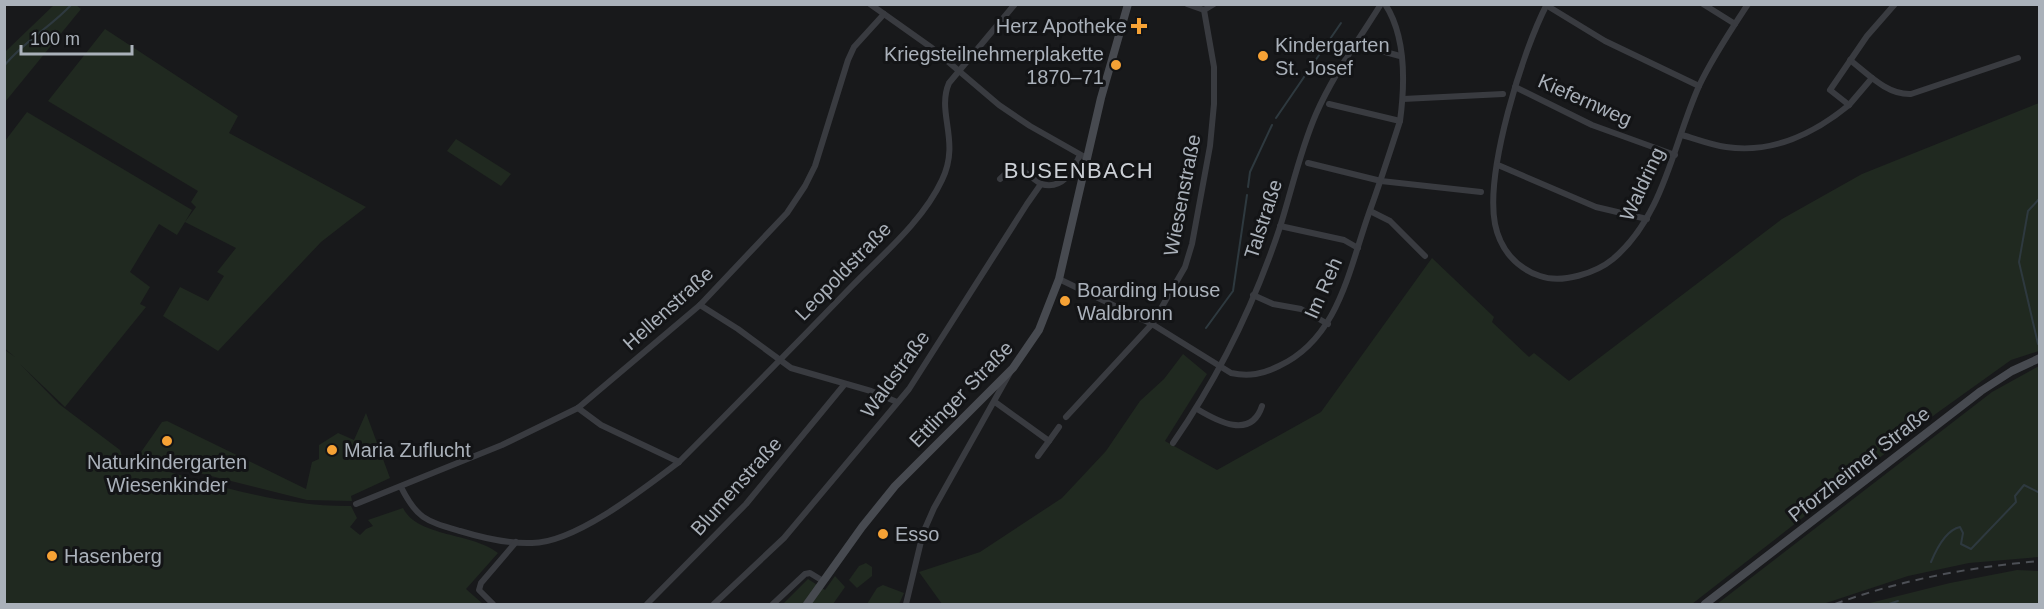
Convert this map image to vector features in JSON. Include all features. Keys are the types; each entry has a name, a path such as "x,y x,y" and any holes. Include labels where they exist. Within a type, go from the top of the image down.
{"main road":[{"name":"Ettlinger Straße","path":"807,604 895,486 1013,368 1039,330 1059,279 1084,156 1128,4"},
{"name":"Pforzheimer Straße","path":"1705,604 1981,391 2012,371 2040,358"}],"street":[{"path":"870,4 1030,126 1084,156 1070,176 1062,182 1049,186 1041,184 1015,165 1000,179"},
{"name":"Leopoldstraße","path":"401,487 414,511 432,524 489,540 546,541 586,524 643,489 679,462 891,246 928,203 941,182 950,159 951,146 944,94 958,70 993,33 1015,4"},
{"path":"1187,4 1204,10 1214,4"},
{"name":"Im Reh","path":"1059,279 1152,324 1218,367 1244,376 1269,371 1286,363 1306,348 1328,324 1344,288 1400,121 1403,99 1399,31 1383,4"},
{"name":"Talstraße","path":"1173,443 1197,409 1253,295 1280,226 1301,153 1318,109 1344,60 1383,4"},
{"path":"1703,4 1735,24"},
{"name":"Waldring","path":"1547,5 1525,54 1515,87 1498,165 1494,193 1495,224 1503,245 1518,265 1543,278 1562,279 1578,275 1610,261 1630,243 1647,219 1675,154 1700,86 1749,4"},
{"path":"1849,105 1830,90 1850,60 1895,4"},
{"path":"1547,5 1605,41 1700,86"},
{"name":"Wiesenstraße","path":"1066,417 1152,324 1185,267 1192,244 1210,146 1214,67 1204,10"},
{"name":"Hellenstraße","path":"356,504 512,441 578,408 700,305 787,213 805,186 815,166 848,60 854,47 884,14"},
{"path":"1364,46 1400,56"},
{"path":"1850,60 1872,78 1900,95 1911,94 2018,58"},
{"path":"1682,135 1725,147 1760,148 1777,145 1815,130 1849,105 1872,78"},
{"name":"Kiefernweg","path":"1515,87 1592,125 1675,154"},
{"path":"1403,99 1503,94"},
{"path":"1329,104 1400,121"},
{"path":"1308,163 1381,181 1481,192"},
{"path":"1498,165 1596,207 1647,219"},
{"name":"Waldstraße","path":"714,604 789,533 909,389 1041,184"},
{"path":"1370,211 1390,221 1425,256"},
{"path":"1280,226 1344,240 1358,248"},
{"path":"1253,295 1263,300 1300,309 1328,324"},
{"path":"700,305 791,368 871,391 897,402"},
{"path":"906,604 923,533 934,508 1013,368"},
{"name":"Blumenstraße","path":"647,604 746,504 844,385"},
{"path":"995,402 1049,441"},
{"path":"1197,409 1229,426 1251,422 1260,414 1262,406"},
{"path":"578,408 601,425 679,462"},
{"path":"1038,456 1059,427"},
{"path":"493,604 479,590 482,582 516,542"},
{"path":"773,604 805,574 810,573 823,581"}],"shaded area":[{"path":"55,4 76,5 81,9 5,102 5,52"},
{"path":"105,29 238,116 229,133 366,207 321,242 218,351 163,316 180,287 208,301 224,276 217,272 236,248 185,222 196,207 191,202 198,191 48,101"},
{"path":"2039,103 2039,351 2011,360 1937,413 1692,604 942,604 919,572 980,552 1062,498 1106,451 1140,401 1164,379 1183,354 1207,374 1165,441 1217,470 1321,412 1432,258 1494,317 1492,322 1529,357 1534,353 1569,381 1782,219 1862,174"},
{"path":"27,112 192,210 177,235 159,224 130,272 150,287 140,304 146,307 65,407 20,364 59,404 120,450 123,459 265,497 293,502 351,506 357,518 350,527 360,535 373,526 368,520 403,508 410,517 433,530 488,547 498,553 466,589 483,604 5,604 5,350 15,357 4,348 5,141"},
{"path":"456,139 511,174 501,186 447,151"},
{"path":"2039,366 2039,557 1969,563 1908,576 1823,604 1717,604 1992,392"},
{"path":"366,413 390,478 351,496 352,501 307,500 151,461 139,455 162,422 167,421 306,489 312,462 319,459 319,445 338,433 354,440"},
{"path":"866,563 872,567 872,576 857,588 849,580 859,566"},
{"path":"2017,570 2039,571 2039,604 1866,604 1950,583"},
{"path":"835,576 845,587 833,604 783,604 808,579 825,590"},
{"path":"883,585 904,593 899,604 867,604 877,588"}],"waterway":[{"path":"4,66 72,4"},
{"path":"1276,118 1341,23"},
{"path":"1248,187 1250,172 1272,125"},
{"path":"1206,328 1233,291 1247,195"},
{"path":"2038,344 2019,262 2028,211 2040,198"},
{"path":"1931,562 1946,536 1960,527 1963,533 1961,544 1971,549 2016,502 2015,496 2024,485 2040,493"},
{"path":"1889,604 1898,601"}],"railway":[{"path":"1835,604 1910,581 1987,567 2040,561"}],"place":[{"name":"Herz Apotheke","path":"1139,26"},
{"name":"Kindergarten St. Josef","path":"1263,56"},
{"name":"Kriegsteilnehmerplakette 1870–71","path":"1116,65"},
{"name":"Boarding House Waldbronn","path":"1065,301"},
{"name":"Naturkindergarten Wiesenkinder","path":"167,441"},
{"name":"Maria Zuflucht","path":"332,450"},
{"name":"Esso","path":"883,534"},
{"name":"Hasenberg","path":"52,556"}],"district":[{"name":"BUSENBACH","path":"1079,170"}]}
